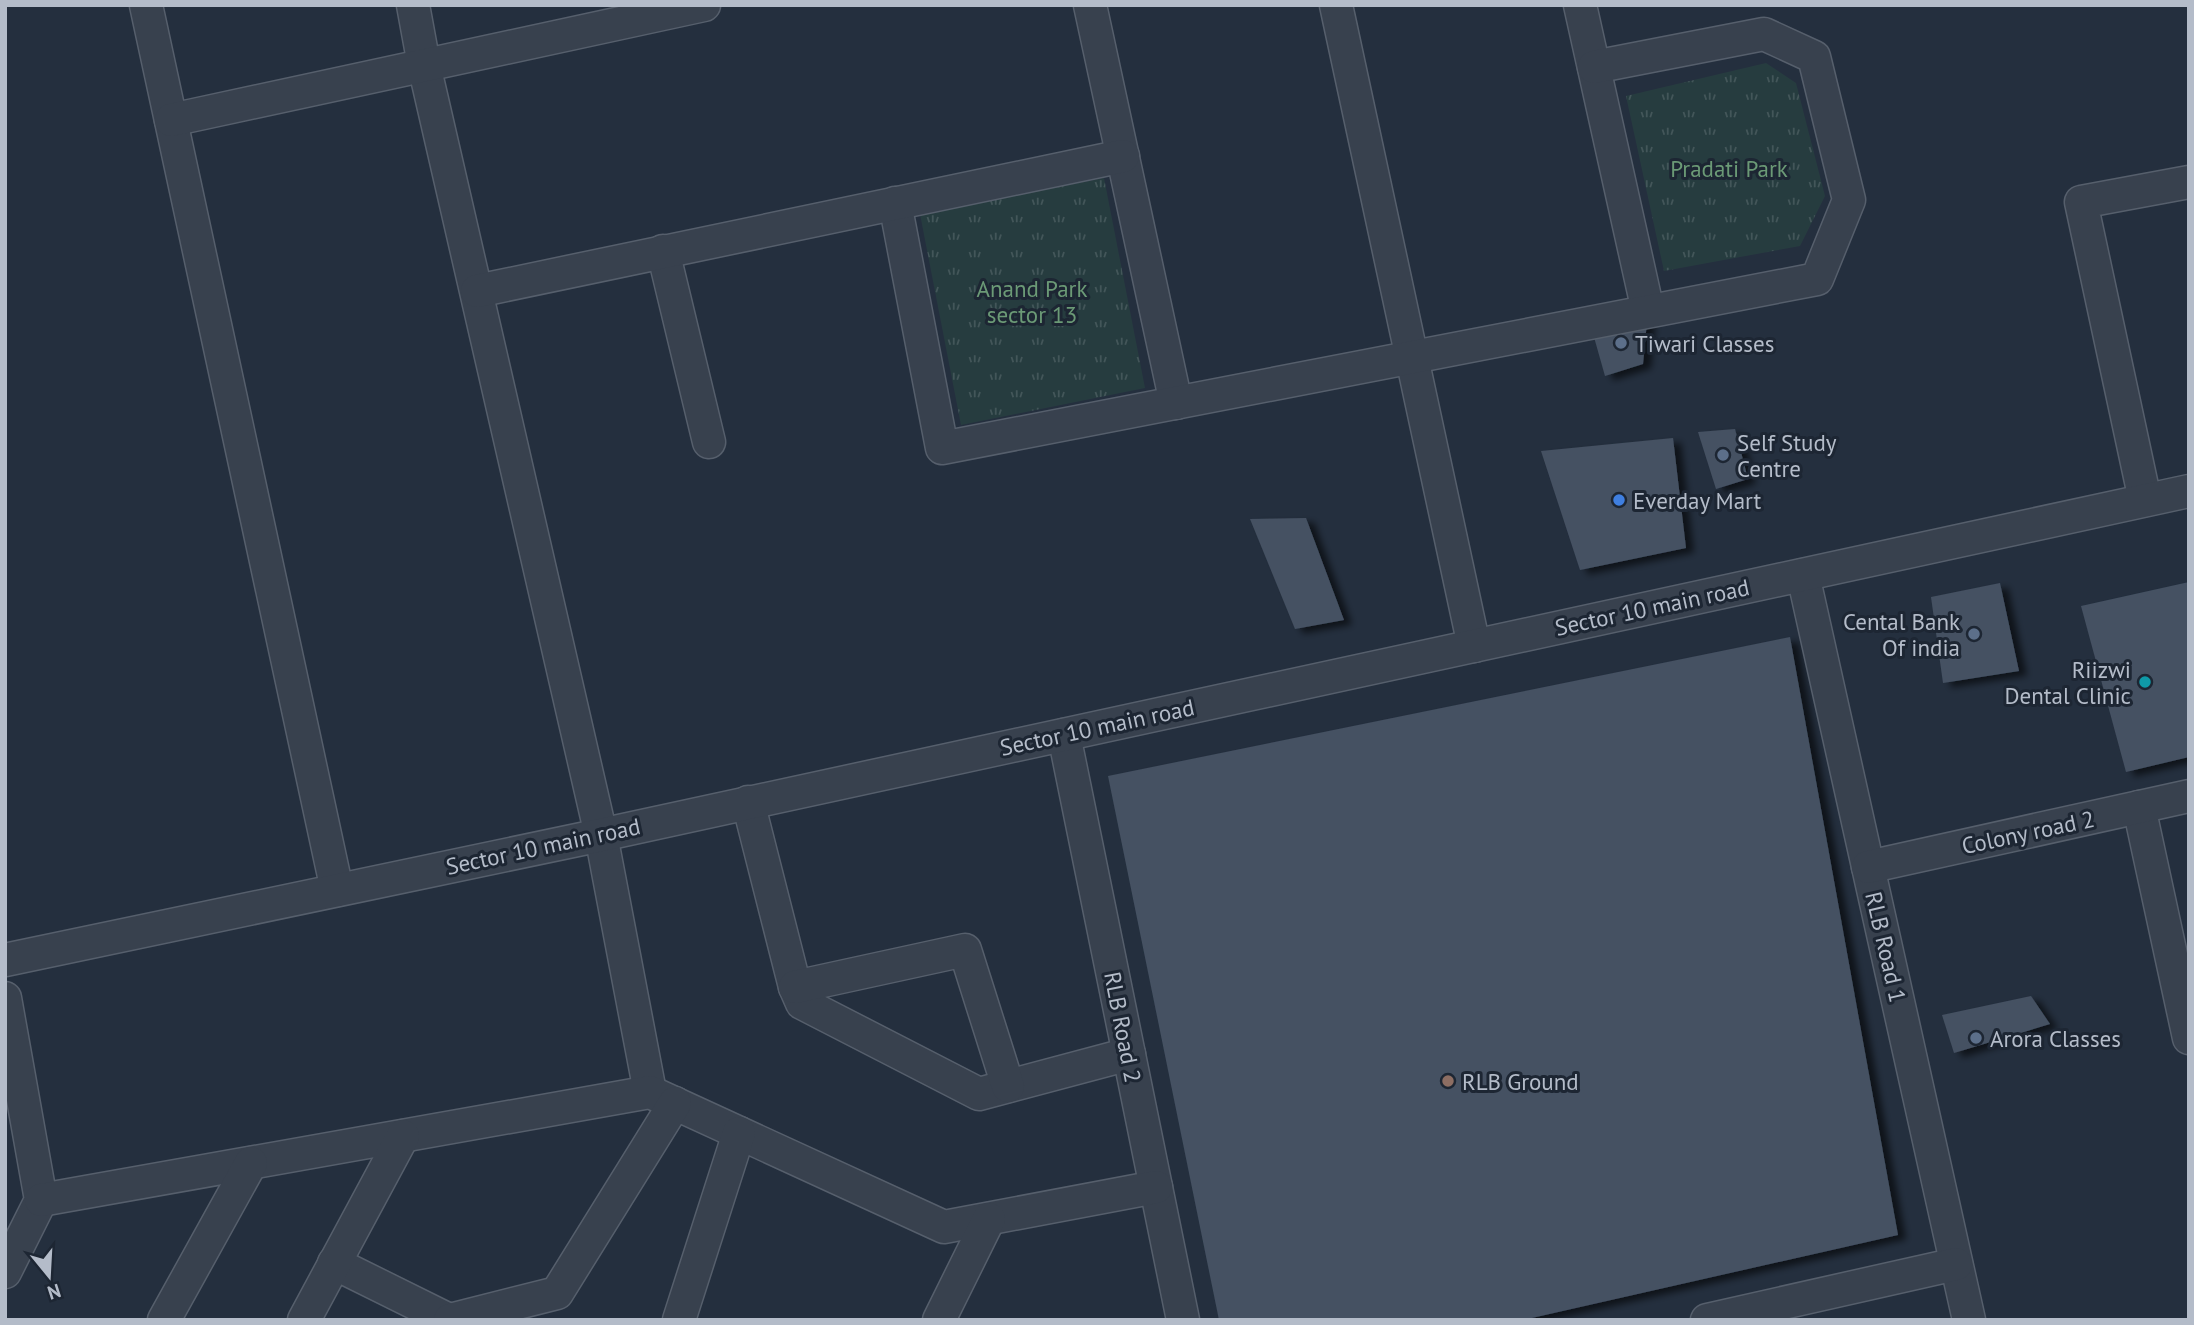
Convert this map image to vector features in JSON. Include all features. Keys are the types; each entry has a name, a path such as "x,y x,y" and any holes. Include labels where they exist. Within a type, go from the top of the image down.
{"street":[{"path":"146,5 337,890"},
{"path":"334,1264 449,1320 557,1293 662,1098 424,65 413,5"},
{"path":"171,120 424,65 652,11 704,5"},
{"path":"1090,5 1176,403"},
{"path":"1336,5 1474,646"},
{"path":"1580,5 1648,311"},
{"path":"895,203 942,448 1817,279 1849,200 1814,57 1765,34 1594,67"},
{"path":"477,290 1123,156"},
{"path":"2145,500 2081,202 2189,182"},
{"path":"663,251 709,442"},
{"name":"Sector 10 main road","path":"5,960 601,835 2189,491"},
{"name":"RLB Road 1","path":"1803,575 1969,1320"},
{"name":"RLB Road 2","path":"1064,735 1183,1320"},
{"name":"Colony road 2","path":"1868,867 2189,796"},
{"path":"748,802 795,987 802,1003 979,1094 1129,1055"},
{"path":"2140,807 2189,1038"},
{"path":"795,987 965,950 1008,1086"},
{"path":"5,998 41,1200 5,1272"},
{"path":"41,1200 403,1136 662,1098 944,1227 1156,1187"},
{"path":"679,1320 739,1133"},
{"path":"304,1320 403,1136"},
{"path":"164,1320 251,1163"},
{"path":"939,1320 989,1219"},
{"path":"1707,1320 1956,1264"}],"green space":[{"name":"Pradati Park","path":"1766,63 1796,83 1825,196 1800,246 1664,271 1626,96"},
{"name":"Anand Park sector 13","path":"1104,178 1145,388 961,425 920,214"}],"building":[{"name":"Tiwari Classes","path":"1648,311 1643,364 1605,376 1590,323"},
{"name":"Self Study Centre","path":"1735,429 1748,479 1716,489 1698,432"},
{"name":"Everday Mart","path":"1673,438 1686,548 1580,570 1541,451"},
{"path":"1306,518 1344,620 1295,629 1250,519"},
{"name":"Riizwi Dental Clinic","path":"2189,582 2189,757 2126,772 2081,606"},
{"name":"Cental Bank Of india","path":"2000,583 2019,671 1943,683 1931,597"},
{"path":"1790,637 1898,1235 1523,1320 1219,1320 1108,776"},
{"name":"Arora Classes","path":"2031,996 2050,1024 1954,1053 1942,1015"}],"place":[{"name":"Tiwari Classes","path":"1621,343"},
{"name":"Self Study Centre","path":"1723,455"},
{"name":"Everday Mart","path":"1619,500"},
{"name":"Cental Bank Of india","path":"1974,634"},
{"name":"Riizwi Dental Clinic","path":"2145,682"},
{"name":"Arora Classes","path":"1976,1038"},
{"name":"RLB Ground","path":"1448,1081"}]}
